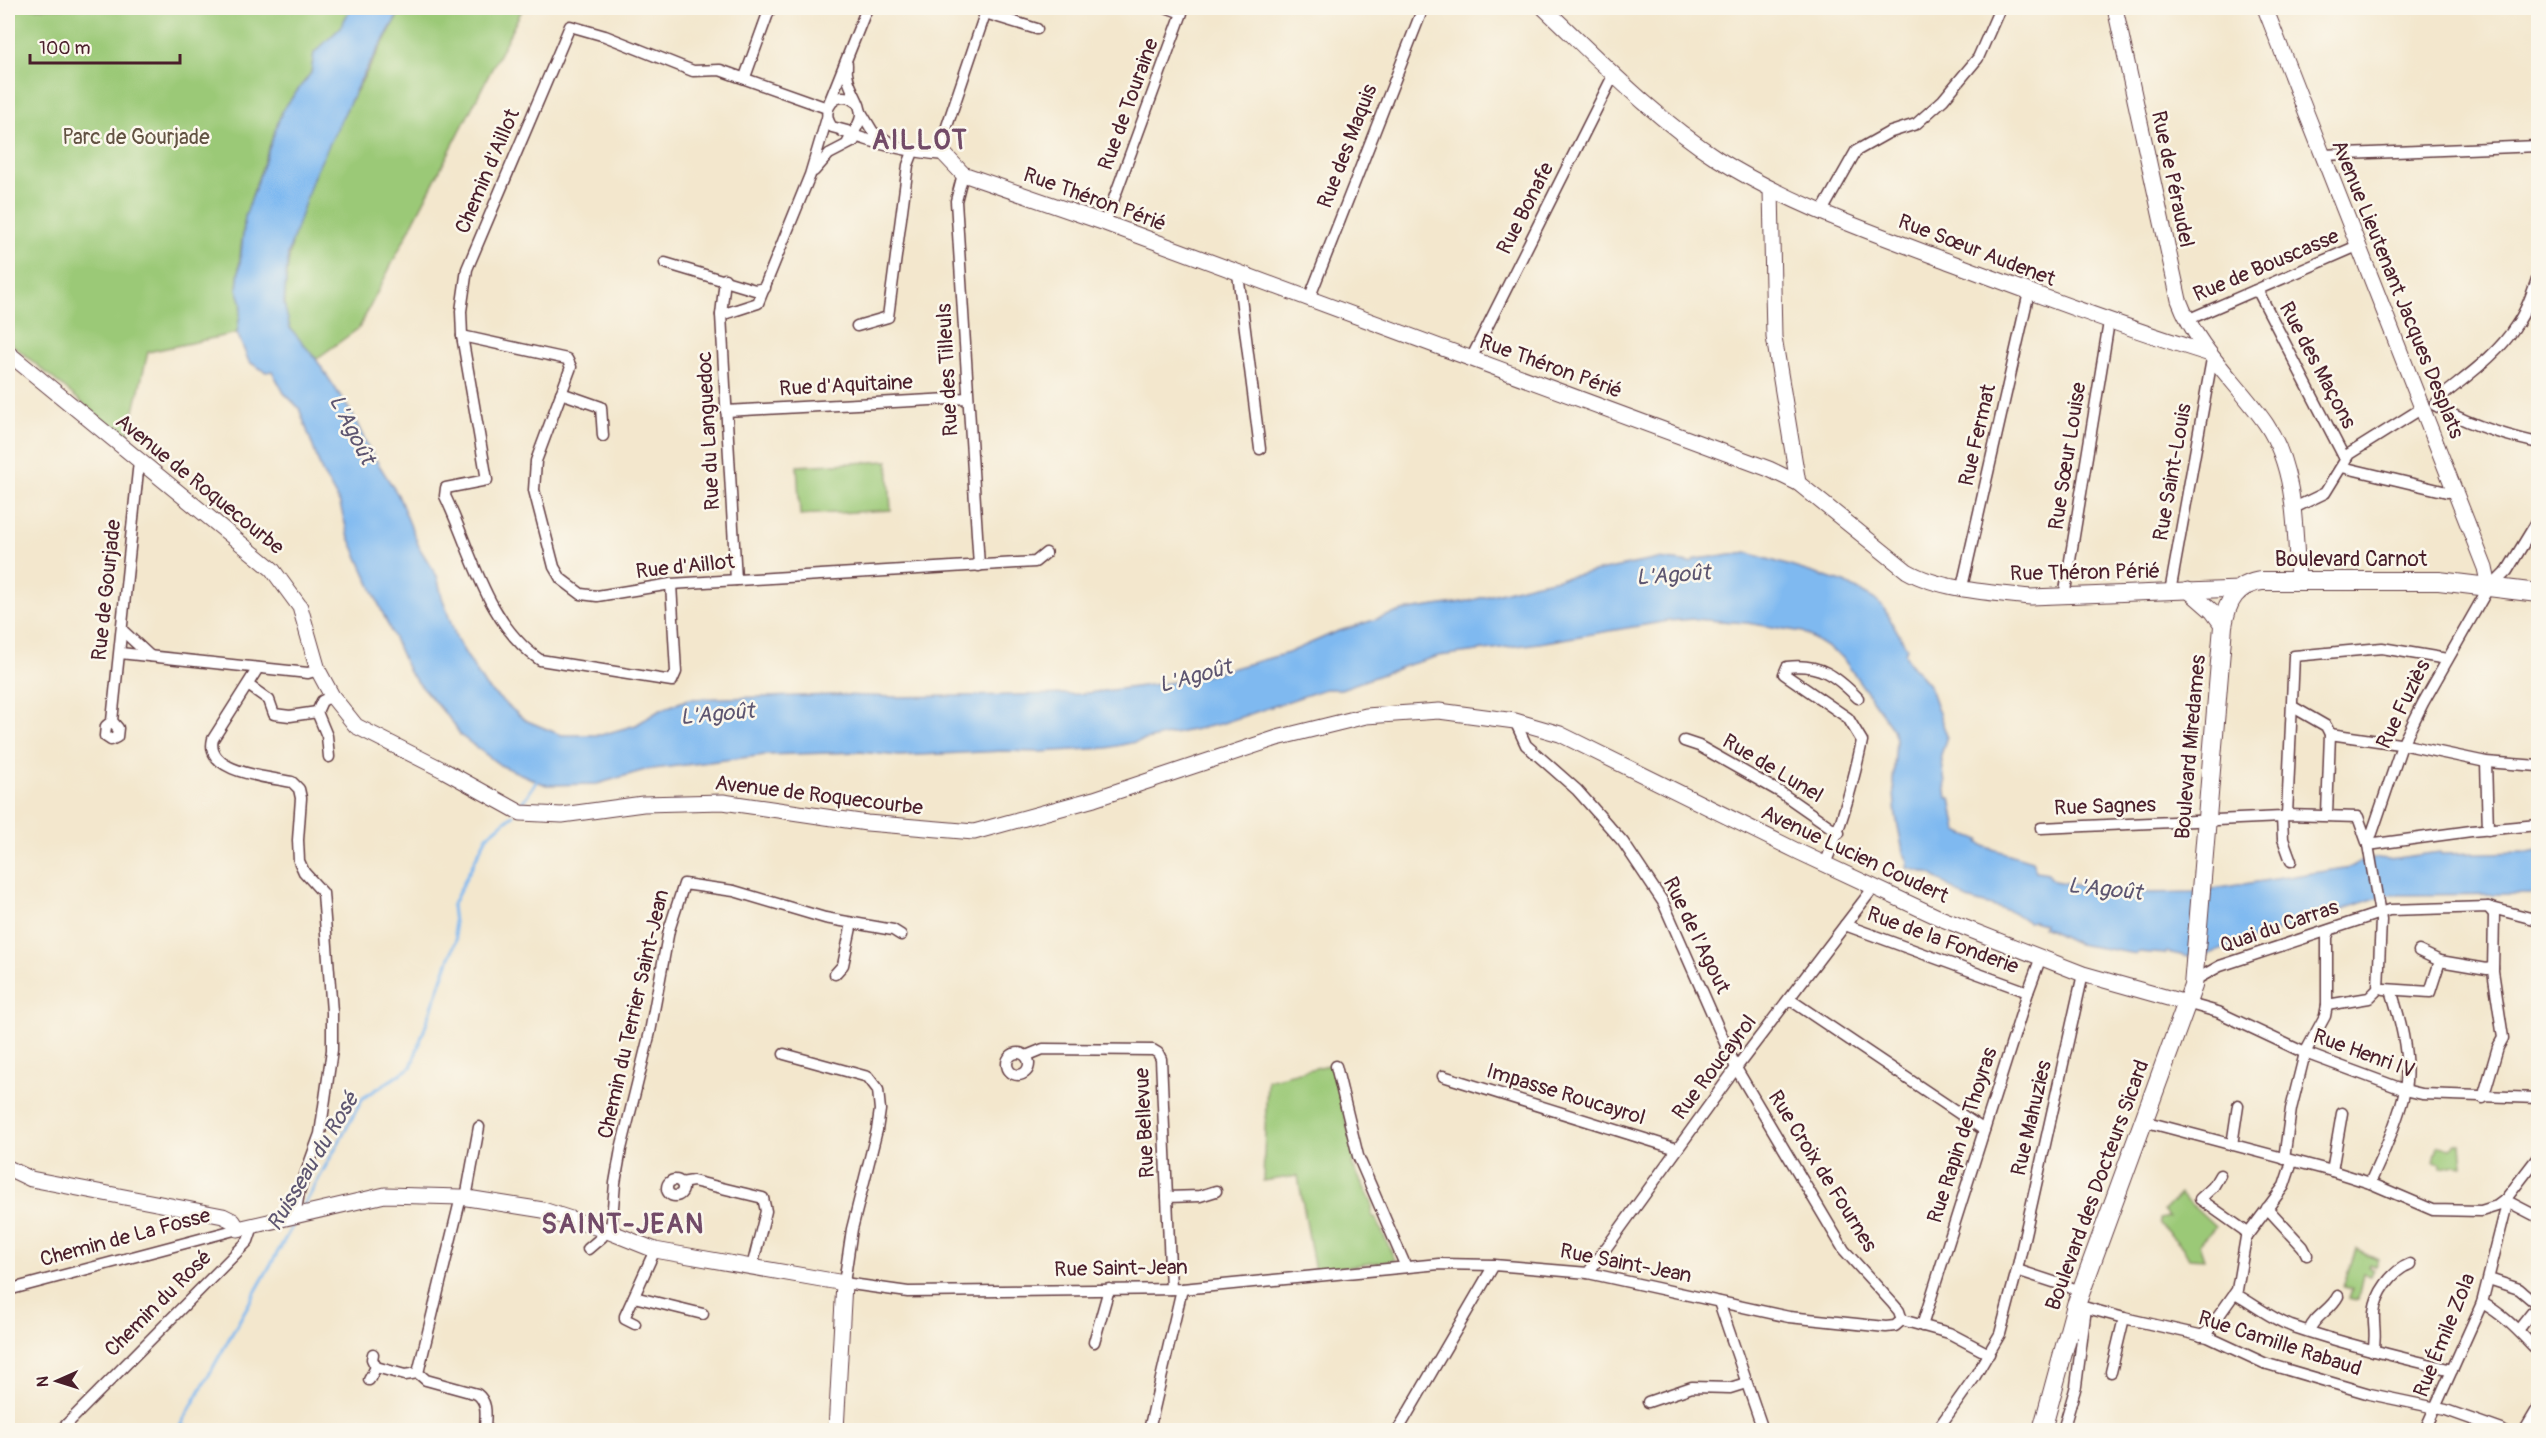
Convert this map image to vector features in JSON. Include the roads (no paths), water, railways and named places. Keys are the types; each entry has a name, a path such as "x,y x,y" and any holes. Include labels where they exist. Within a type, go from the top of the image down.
{"main road":[{"name":"Rue Sœur Audenet","path":"1544,8 1646,106 1718,158 1770,189 1821,213 2029,292 2210,356"},
{"name":"Rue de Péraudel","path":"2115,8 2176,290 2187,320 2210,356"},
{"name":"Avenue Lieutenant Jacques Desplats","path":"2265,8 2455,489 2485,568 2489,587"},
{"name":"Rue Théron Périé","path":"945,155 963,174 1105,223 1769,469 1798,483 1907,571 1919,578 2031,597 2239,589"},
{"path":"1770,189 1774,338 1798,483"},
{"path":"1771,213 1788,198"},
{"name":"Avenue de Roquecourbe","path":"8,353 272,569 300,607 318,670 332,696 356,726 445,771 516,811 562,814 643,804 723,802 867,823 974,832 1094,799 1277,738 1366,716 1440,711 1515,721"},
{"path":"2210,356 2268,427 2289,480 2294,508 2298,581"},
{"name":"Boulevard Carnot","path":"2239,589 2251,582 2439,581 2538,593"},
{"path":"2224,617 2239,589"},
{"name":"Rue Théron Périé","path":"2188,590 2212,611 2224,617"},
{"name":"Boulevard Miredames","path":"2197,957 2200,889 2224,617"},
{"name":"Avenue Lucien Coudert","path":"1515,721 1560,734 1940,918 2083,974 2186,1003"},
{"name":"Boulevard des Docteurs Sicard","path":"2042,1431 2081,1301 2186,1003 2197,957"},
{"path":"8,1168 31,1179 224,1216 246,1227"},
{"name":"Rue Saint-Jean","path":"246,1227 385,1195 408,1194 464,1198 523,1205 608,1231 655,1250 843,1283"},
{"path":"836,1431 843,1283"}],"street":[{"path":"770,8 745,77 827,113"},
{"path":"721,315 758,303 810,176 827,113 867,8"},
{"name":"Rue de Touraine","path":"1105,223 1182,13 1167,8"},
{"name":"Rue des Maquis","path":"1309,299 1422,8"},
{"path":"1821,213 1856,151 1888,133 1916,124 1943,100 1978,58 2000,8"},
{"path":"859,107 850,98 841,96 832,101 827,113 832,127 865,140 913,152 945,155 945,132 986,10 1037,29"},
{"name":"Chemin d'Aillot","path":"670,584 676,672 672,681 540,660 523,648 513,637 486,594 445,496 446,488 487,480 462,336 461,311 467,269 570,26 615,40 693,71 720,70 745,77"},
{"path":"848,55 846,76 859,107 873,132 894,146"},
{"name":"Rue Bonafe","path":"1471,359 1614,76"},
{"path":"810,176 850,133 859,107"},
{"path":"2323,155 2538,146"},
{"path":"857,326 888,317 908,165 913,152"},
{"name":"Rue des Tilleuls","path":"963,174 956,201 979,566"},
{"name":"Rue de Bouscasse","path":"2187,320 2355,247 2361,249"},
{"path":"665,262 754,290 765,288"},
{"path":"1238,274 1260,449"},
{"path":"2538,276 2522,317 2510,335 2431,406 2512,437 2538,443"},
{"name":"Rue du Languedoc","path":"724,279 721,315 736,580"},
{"name":"Rue des Maçons","path":"2254,291 2259,293 2344,463"},
{"name":"Rue Fermat","path":"1962,587 2029,292"},
{"name":"Rue Sœur Louise","path":"2064,597 2109,322"},
{"name":"Rue d'Aillot","path":"462,336 567,359 571,367 536,461 534,490 554,567 561,579 581,594 597,596 670,584 1035,562 1046,554"},
{"name":"Rue Saint-Louis","path":"2170,591 2210,356"},
{"path":"561,393 601,407 603,436"},
{"name":"Rue d'Aquitaine","path":"726,411 968,398"},
{"path":"2294,508 2325,493 2349,454 2416,412"},
{"name":"Rue de Gourjade","path":"112,722 139,461"},
{"path":"2344,463 2447,492 2455,489"},
{"name":"Rue Fuziès","path":"2369,847 2402,745 2447,659 2489,587 2507,571 2538,520"},
{"path":"950,567 968,557 977,543"},
{"path":"2507,571 2508,583 2515,591"},
{"path":"122,630 150,656"},
{"path":"2291,861 2283,839 2293,707 2294,656 2382,648 2447,659"},
{"path":"120,653 308,674 318,670"},
{"path":"1825,864 1839,833 1862,741 1848,718 1784,674 1787,667 1801,665 1819,670 1835,676 1858,698"},
{"path":"258,668 213,739 211,747 213,757 225,766 292,782 299,789 301,798 299,861 304,872 323,893 328,930 332,1050 320,1134 299,1192 294,1217"},
{"path":"248,685 269,700 274,714 291,716 316,712"},
{"path":"316,712 322,700 332,696"},
{"path":"2293,707 2326,726 2330,734 2328,814"},
{"path":"316,712 327,736 329,757"},
{"name":"Rue de l'Agout","path":"1515,721 1526,745 1577,790 1623,842 1664,902 1736,1068"},
{"path":"2330,734 2402,745 2486,762 2538,766"},
{"name":"Rue de Lunel","path":"1684,741 1700,746 1780,792 1839,833"},
{"path":"2486,762 2488,830"},
{"name":"Rue Sagnes","path":"2041,828 2206,822 2328,814 2358,817 2369,847"},
{"path":"2327,1005 2369,998 2378,989 2380,913 2369,847 2538,825"},
{"name":"Chemin du Terrier Saint-Jean","path":"608,1231 621,1149 650,1032 669,930 684,884 734,891 852,923 893,930 901,935"},
{"name":"Rue Roucayrol","path":"1588,1273 1736,1068 1874,887"},
{"path":"2483,1098 2503,1038 2493,966 2494,914 2488,907"},
{"name":"Quai du Carras","path":"2193,981 2220,966 2389,910 2488,907 2538,920"},
{"path":"835,974 843,965 852,923"},
{"name":"Rue de la Fonderie","path":"1845,926 2028,992"},
{"path":"2201,1336 2208,1331 2235,1294 2248,1233 2284,1186 2291,1109 2305,1053 2325,1016 2327,1005 2327,937 2330,930"},
{"path":"2419,951 2440,961 2487,969 2493,966"},
{"name":"Rue Rapin de Thoyras","path":"1922,1326 2041,957"},
{"path":"2378,989 2435,994 2440,961"},
{"name":"Rue Mahuzies","path":"1937,1431 2000,1334 2017,1270 2083,974"},
{"path":"2370,1183 2405,1090 2406,1057 2391,990"},
{"path":"1789,999 1984,1130"},
{"name":"Rue Henri IV","path":"2186,1003 2218,1012 2305,1053 2405,1090 2422,1094 2483,1098 2538,1098"},
{"name":"Rue Bellevue","path":"1026,1056 1043,1049 1153,1050 1161,1059 1167,1197 1176,1289 1149,1431"},
{"path":"784,1054 868,1077 878,1090 880,1110 877,1130 852,1229 843,1283"},
{"path":"1336,1066 1358,1156 1406,1267"},
{"name":"Rue Croix de Fournes","path":"1736,1068 1844,1250 1899,1311 1902,1320"},
{"name":"Impasse Roucayrol","path":"1443,1076 1677,1149"},
{"path":"2232,1145 2238,1105"},
{"path":"2332,1171 2342,1113"},
{"path":"2143,1120 2332,1171 2370,1183 2408,1201 2437,1211 2477,1211 2490,1208 2505,1200 2538,1217"},
{"path":"418,1373 464,1198 479,1127"},
{"name":"Rue Émile Zola","path":"2425,1431 2482,1304 2506,1208 2505,1200 2538,1157"},
{"path":"2220,1175 2214,1187 2200,1199 2248,1233"},
{"path":"681,1183 693,1181 763,1198 766,1211 752,1267"},
{"path":"1167,1197 1200,1196 1216,1191"},
{"path":"2267,1208 2303,1247 2307,1255"},
{"name":"Chemin de La Fosse","path":"8,1290 246,1227"},
{"name":"Chemin du Rosé","path":"61,1431 241,1248 250,1237 246,1227"},
{"path":"588,1249 608,1231"},
{"path":"635,1324 625,1319 625,1316 655,1250"},
{"name":"Rue Saint-Jean","path":"843,1283 908,1292 1176,1289 1439,1264 1494,1265 1588,1273 1789,1317 1886,1327 1895,1326 1902,1320 1991,1350"},
{"path":"2373,1350 2377,1335 2374,1315 2376,1306 2394,1273 2410,1264"},
{"path":"1398,1431 1494,1265"},
{"name":"Rue Camille Rabaud","path":"2017,1270 2081,1301 2124,1318 2201,1336 2264,1363 2370,1394 2436,1407 2502,1431"},
{"path":"2489,1279 2519,1289 2538,1305 2519,1329"},
{"path":"1094,1342 1109,1289"},
{"path":"2235,1294 2270,1316 2308,1331 2452,1370"},
{"path":"634,1296 703,1314"},
{"path":"2308,1331 2312,1323 2331,1306 2338,1296"},
{"path":"2063,1431 2077,1383 2081,1301"},
{"path":"1719,1302 1763,1431"},
{"path":"2482,1304 2519,1329 2538,1351"},
{"path":"2111,1372 2124,1318"},
{"path":"373,1354 372,1359 376,1367 405,1374 418,1373 426,1380 482,1397 486,1408 485,1431"},
{"path":"369,1380 376,1367"},
{"path":"1648,1401 1692,1382 1730,1388 1746,1383"},
{"path":"2525,1431 2538,1408"}],"water":[{"name":"L'Agoût","path":"351,8 402,8 361,79 313,178 288,254 284,304 290,328 316,359 353,415 369,449 398,495 420,549 437,576 457,640 486,687 525,720 561,735 601,735 636,725 660,710 689,699 839,695 896,697 1080,694 1190,680 1288,653 1336,632 1402,611 1469,601 1533,584 1658,559 1691,563 1696,559 1748,553 1845,583 1874,599 1883,607 1907,648 1905,654 1909,662 1929,685 1947,736 1941,755 1947,798 1951,798 1957,831 1980,840 1978,842 1986,847 2032,861 2036,871 2048,873 2054,881 2092,888 2150,893 2194,892 2351,867 2363,860 2376,858 2389,859 2440,852 2441,854 2538,850 2538,894 2385,895 2205,955 2190,957 2167,952 2165,954 2138,952 2137,954 2078,944 2043,927 2044,924 2028,922 2013,912 1967,899 1931,874 1907,868 1908,861 1903,852 1896,816 1893,782 1896,739 1893,729 1842,657 1803,632 1747,623 1694,619 1439,656 1341,689 1325,689 1220,724 1107,748 899,756 860,752 765,755 645,770 597,784 546,785 500,765 460,735 454,724 409,672 348,535 340,504 322,472 299,408 284,393 272,371 266,372 249,362 237,333 242,303 237,289 245,217 282,111 311,73 314,53 340,28"}],"waterway":[{"name":"Ruisseau du Rosé","path":"519,807 539,778"},
{"name":"Ruisseau du Rosé","path":"302,1209 363,1098 411,1067 456,940 452,906 487,836 513,815"},
{"name":"Ruisseau du Rosé","path":"178,1430 294,1223"},
{"path":"181,1425 196,1430"}],"district":[{"name":"AILLOT","path":"920,140"},
{"name":"SAINT-JEAN","path":"623,1224"}],"park label":[{"name":"Parc de Gourjade","path":"136,137"}]}
